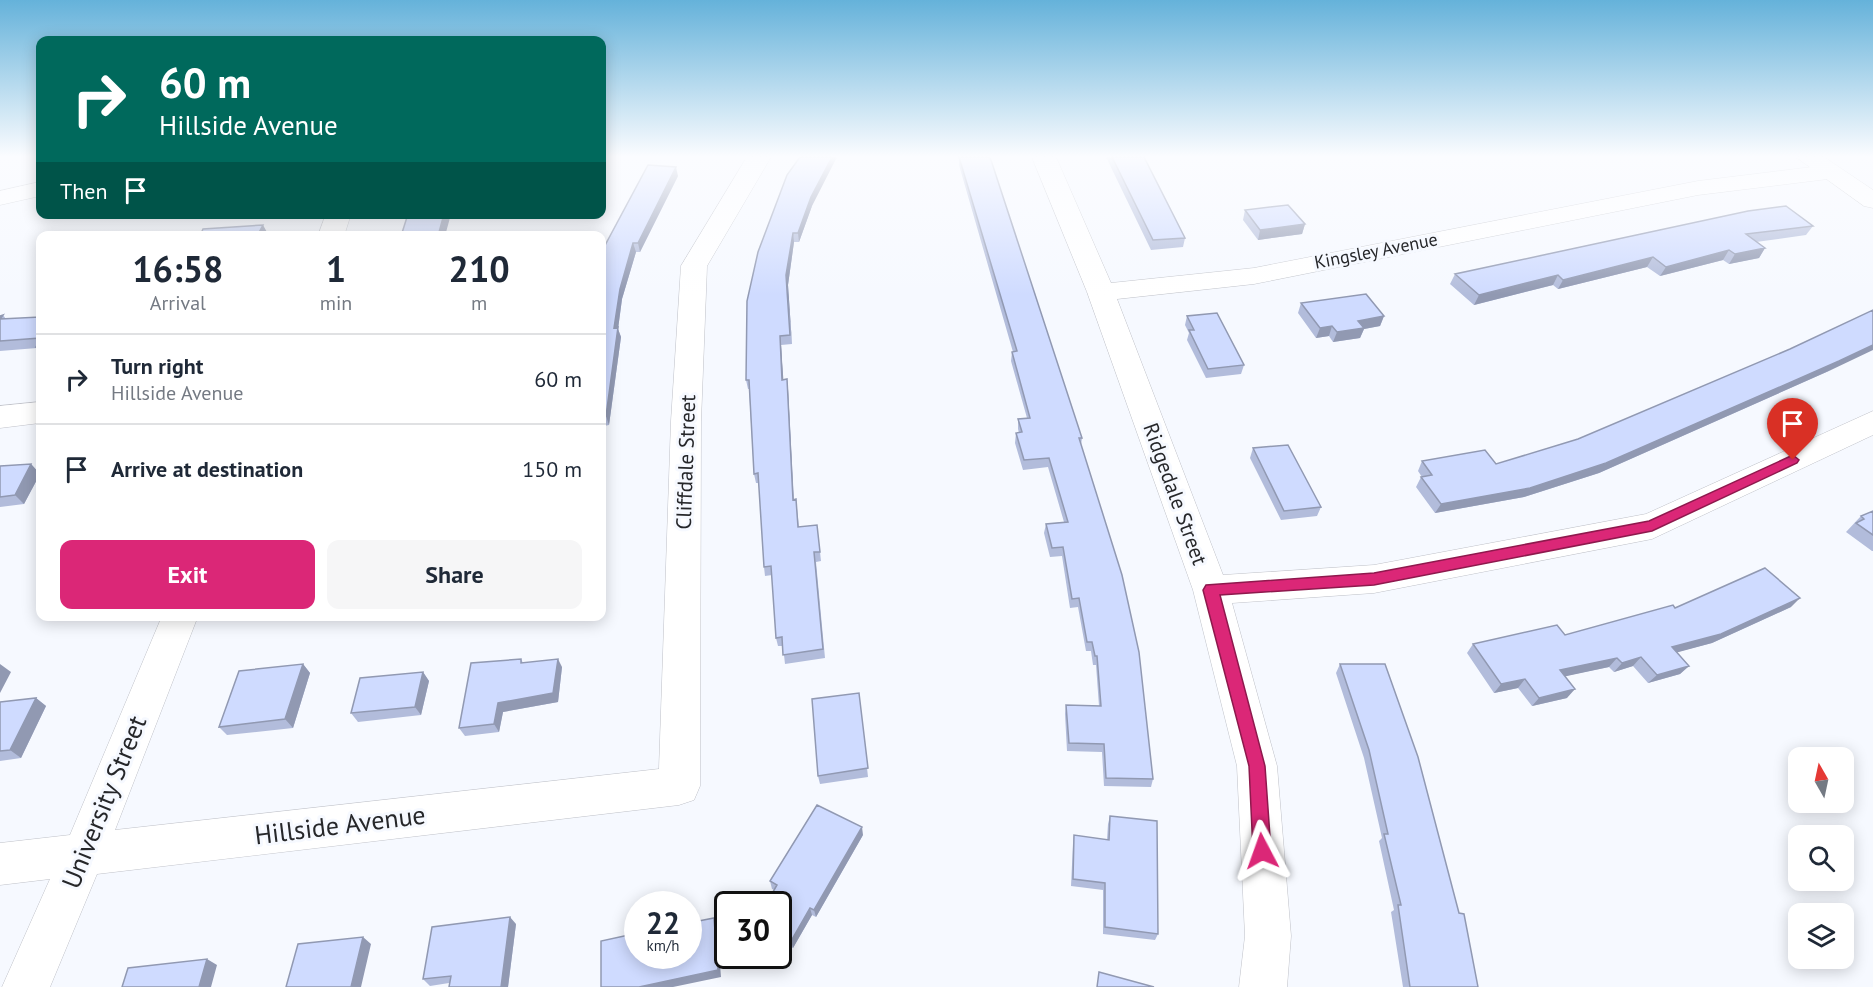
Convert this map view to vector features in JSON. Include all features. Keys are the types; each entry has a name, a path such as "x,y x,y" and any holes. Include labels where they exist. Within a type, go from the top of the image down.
{"street":[{"name":"Cliffdale Street","path":"679,786 686,421 694,266 732,203"},
{"name":"Ridgedale Street","path":"1063,203 1101,292 1211,590 1257,766 1268,936 1263,987"},
{"name":"Kingsley Avenue","path":"1101,292 1254,276 1622,203"},
{"path":"0,417 36,413"},
{"path":"1211,590 1374,579 1652,526 1873,422"},
{"name":"University Street","path":"26,987 84,854 178,621"},
{"name":"Hillside Avenue","path":"0,864 679,786"}],"building":[{"path":"628,203 658,203 638,243 633,243 620,289 614,328 618,327 606,416 606,244"},
{"path":"776,203 809,203 798,233 793,233 786,275 790,335 780,336 782,380 787,379 793,500 796,499 798,527 817,525 820,552 814,552 823,649 783,655 782,637 776,638 771,566 764,567 758,473 754,474 749,380 746,380 747,301 758,252"},
{"path":"973,203 1005,203 1082,438 1079,438 1122,575 1139,652 1153,779 1106,778 1104,744 1069,743 1066,705 1101,706 1097,656 1095,656 1092,642 1087,642 1079,598 1072,599 1063,547 1052,548 1046,524 1068,522 1049,458 1024,460 1016,433 1022,432 1018,419 1030,418 1012,352 1017,351"},
{"path":"1135,203 1167,203 1185,238 1153,240"},
{"path":"1288,205 1305,224 1260,230 1245,210"},
{"path":"1786,206 1813,226 1746,234 1765,248 1735,254 1729,250 1666,267 1653,257 1563,280 1558,275 1479,295 1455,274 1748,211"},
{"path":"406,219 443,219 439,231 403,231"},
{"path":"263,225 260,231 202,231 203,229"},
{"path":"1366,294 1384,316 1358,321 1364,328 1337,332 1332,326 1320,328 1301,303"},
{"path":"1873,310 1873,345 1606,463 1530,488 1441,504 1421,477 1432,475 1422,461 1485,450 1496,464 1578,439 1790,349"},
{"path":"1217,313 1244,365 1208,369 1189,330 1194,330 1187,316"},
{"path":"36,317 36,338 0,341 0,319"},
{"path":"1288,445 1321,507 1284,511 1253,448"},
{"path":"31,464 15,495 0,497 0,466"},
{"path":"1873,511 1873,535 1856,523 1864,519 1861,516"},
{"path":"1765,568 1800,598 1721,634 1672,647 1689,666 1657,675 1641,657 1622,663 1617,658 1560,670 1575,689 1539,698 1525,679 1501,684 1473,644 1557,625 1565,635 1673,605 1675,608"},
{"path":"521,659 521,663 558,659 553,693 498,703 494,724 459,728 471,663"},
{"path":"303,664 285,719 219,727 239,671"},
{"path":"1340,664 1385,664 1418,757 1459,913 1464,914 1478,987 1410,987 1398,905 1401,905 1384,834 1388,834 1369,750"},
{"path":"423,672 415,707 351,713 360,678"},
{"path":"859,693 868,768 818,776 812,699"},
{"path":"36,698 10,750 0,751 0,702"},
{"path":"817,805 862,827 814,910 810,908 792,939 792,891 774,891 777,885 770,881"},
{"path":"1110,816 1157,821 1158,934 1105,927 1105,883 1073,879 1074,835 1109,840"},
{"path":"510,917 501,987 449,987 451,976 423,979 432,927"},
{"path":"714,918 714,969 718,970 639,987 601,987 601,941 624,936 624,969 702,969 702,920"},
{"path":"363,937 351,987 286,987 298,944"},
{"path":"207,959 199,987 122,987 128,968"},
{"path":"1099,972 1154,987 1097,987"}],"route":[{"path":"1262,851 1257,766 1211,590 1374,579 1652,526 1793,460"}]}
